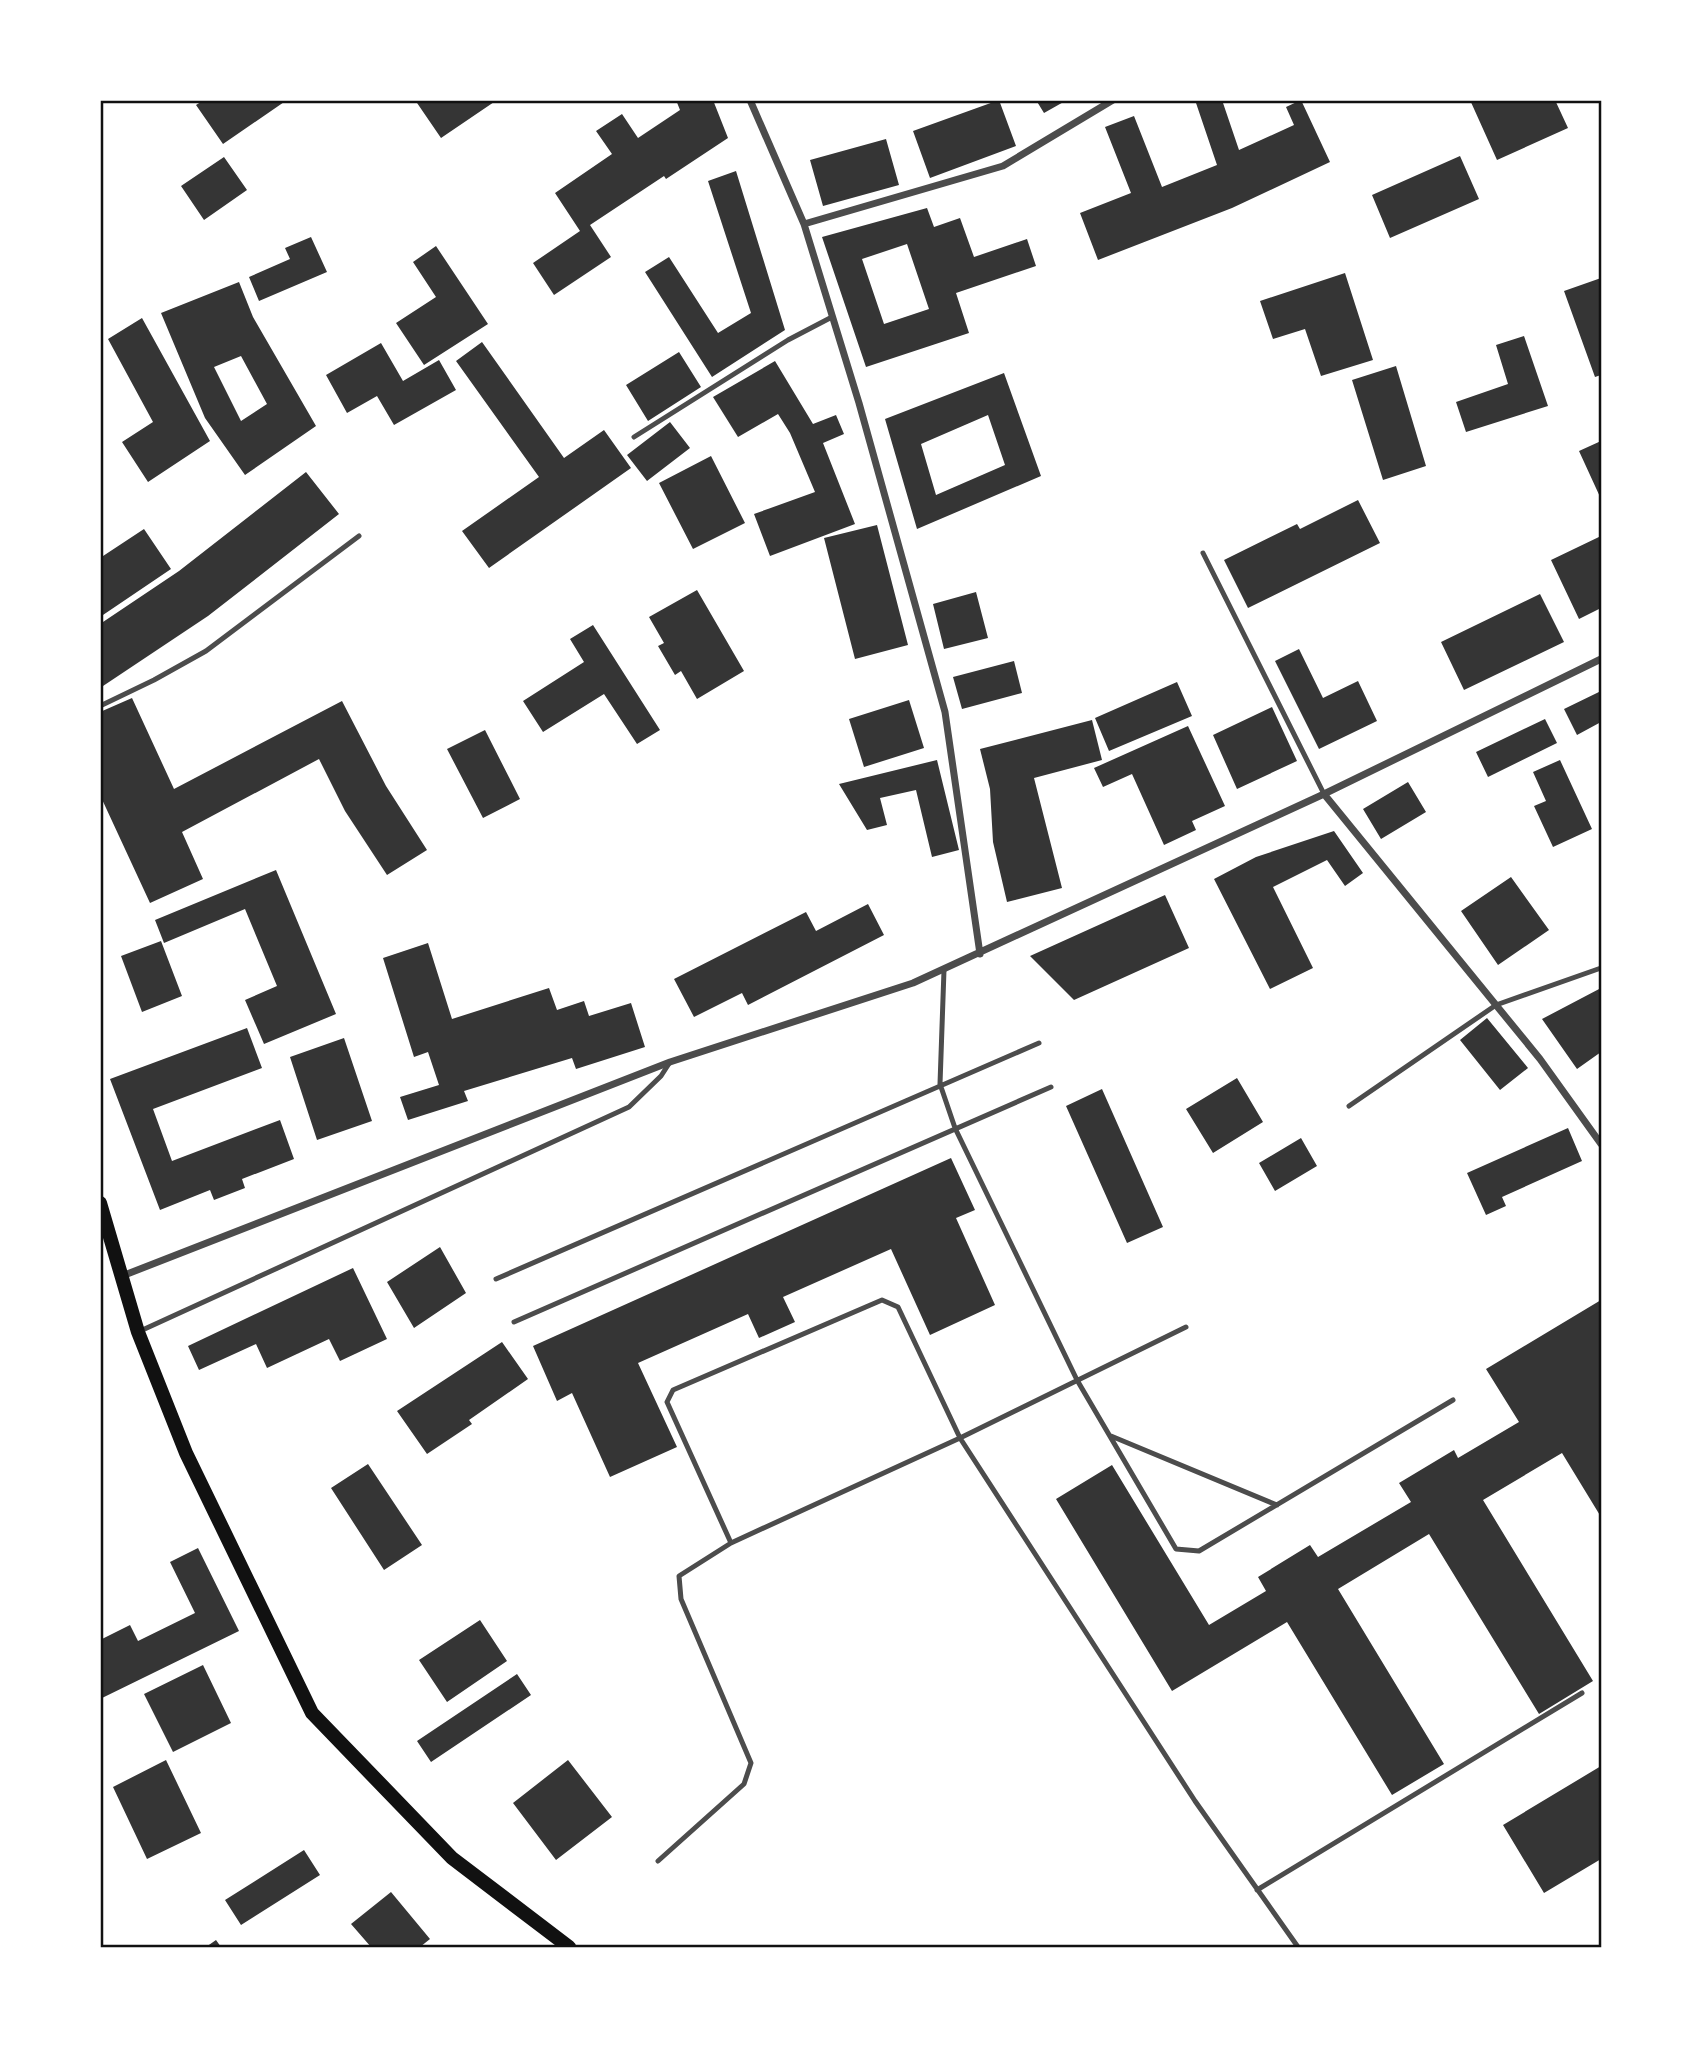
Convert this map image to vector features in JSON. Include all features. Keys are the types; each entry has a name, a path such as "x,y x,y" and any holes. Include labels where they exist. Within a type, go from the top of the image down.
{"main road":[{"path":"100,1203 138,1332 186,1453 312,1713 452,1858 569,1947"}],"street":[{"path":"750,100 804,224 945,712 981,954"},
{"path":"804,224 1003,166 1113,100"},
{"path":"122,1276 670,1062 913,983 1324,794 1601,659"},
{"path":"1324,794 1540,1059 1601,1144"}],"lane":[{"path":"634,437 788,340 832,317"},
{"path":"100,706 155,680 206,651 359,536"},
{"path":"1203,553 1324,794"},
{"path":"1349,1106 1496,1005 1601,968"},
{"path":"944,970 940,1084 955,1128 1077,1380 1176,1549 1199,1551 1452,1400"},
{"path":"496,1279 1039,1043"},
{"path":"138,1332 629,1107 661,1076 670,1062"},
{"path":"514,1322 1051,1087"},
{"path":"730,1543 667,1402 673,1390 882,1300 898,1307 960,1438 1195,1801 1298,1947"},
{"path":"658,1861 744,1784 751,1763 681,1599 679,1576 730,1543 960,1438 1186,1327"},
{"path":"1111,1436 1277,1505"},
{"path":"1257,1890 1582,1693"}],"building":[{"path":"204,100 287,100 223,144 196,105"},
{"path":"415,100 497,100 441,138"},
{"path":"676,100 713,100 728,138 590,225 611,257 554,295 533,263 580,231 555,193 612,154 596,131 622,114 638,138 680,110"},
{"path":"999,100 1016,146 930,178 913,131"},
{"path":"1036,100 1067,100 1044,113"},
{"path":"1195,100 1222,100 1239,150 1294,125 1286,107 1301,100 1330,162 1232,208 1098,260 1080,213 1131,193 1105,127 1134,116 1162,187 1217,165"},
{"path":"1470,100 1555,100 1568,128 1497,160"},
{"path":"886,139 899,185 823,206 810,160"},
{"path":"1460,156 1479,199 1390,238 1372,195"},
{"path":"224,157 247,190 204,220 181,186"},
{"path":"736,171 785,330 712,377 645,272 669,257 718,333 751,313 708,181"},
{"path":"927,208 934,227 960,218 974,257 1027,239 1036,266 956,293 969,333 866,367 822,237","holes":["907,244 929,309 884,324 862,259"]},
{"path":"311,237 327,272 259,301 249,277 290,259 285,248"},
{"path":"436,246 488,324 424,365 396,323 436,297 413,262"},
{"path":"1345,273 1373,360 1321,376 1305,329 1273,339 1260,301"},
{"path":"1601,278 1601,375 1595,377 1564,291"},
{"path":"239,282 253,317 316,426 245,475 205,418 161,313","holes":["241,356 267,404 241,421 214,367"]},
{"path":"142,318 210,441 148,482 122,442 153,422 108,339"},
{"path":"1524,336 1548,406 1466,432 1456,402 1508,384 1496,345"},
{"path":"482,342 564,458 604,430 631,468 489,568 462,531 539,477 456,361"},
{"path":"381,343 403,381 439,360 456,390 394,425 377,396 347,413 326,375"},
{"path":"679,352 701,387 648,421 626,385"},
{"path":"775,361 813,424 836,415 844,434 823,443 855,524 770,556 754,514 815,492 790,433 778,414 738,437 713,397"},
{"path":"1396,366 1426,466 1383,480 1352,380"},
{"path":"1004,373 1041,476 917,529 885,419","holes":["988,415 1005,465 936,495 921,444"]},
{"path":"670,422 690,448 647,481 627,455"},
{"path":"1601,441 1601,499 1579,451"},
{"path":"711,456 745,523 693,549 659,483"},
{"path":"306,472 339,514 208,616 100,688 100,624 179,571"},
{"path":"1358,500 1380,543 1248,608 1224,560 1297,524 1300,529"},
{"path":"877,525 908,645 855,659 824,538"},
{"path":"144,529 171,569 100,617 100,558"},
{"path":"1601,536 1601,608 1579,619 1551,560"},
{"path":"697,590 744,671 697,699 681,671 675,675 658,646 664,643 649,617"},
{"path":"976,592 988,638 944,649 933,604"},
{"path":"1540,594 1564,642 1464,690 1441,642"},
{"path":"593,625 660,730 637,744 604,694 543,732 523,701 584,662 570,639"},
{"path":"1299,649 1323,698 1358,681 1377,721 1319,749 1275,661"},
{"path":"1014,661 1022,693 962,709 953,677"},
{"path":"1177,682 1192,716 1109,751 1095,718"},
{"path":"1601,691 1601,722 1577,735 1564,709"},
{"path":"132,698 174,789 342,701 386,786 427,850 387,875 345,811 319,759 182,832 203,879 150,903 100,795 100,712"},
{"path":"909,700 924,748 864,767 849,719"},
{"path":"1272,707 1297,761 1237,789 1213,735"},
{"path":"1545,719 1557,743 1488,777 1476,752"},
{"path":"1092,720 1102,760 1034,778 1062,888 1007,902 993,842 990,789 980,749"},
{"path":"1188,726 1225,806 1192,821 1196,830 1164,845 1132,774 1103,787 1094,768"},
{"path":"485,730 520,799 483,818 447,749"},
{"path":"937,760 959,850 932,857 916,790 880,798 887,825 867,830 839,784"},
{"path":"1560,760 1592,829 1553,847 1534,806 1546,801 1533,772"},
{"path":"1408,782 1426,812 1381,839 1363,809"},
{"path":"1334,831 1363,873 1345,886 1327,860 1273,887 1313,968 1270,989 1214,879 1256,857"},
{"path":"276,870 336,1014 264,1044 245,1000 277,986 245,909 164,943 155,920"},
{"path":"1511,877 1549,930 1498,965 1461,911"},
{"path":"1165,895 1189,948 1074,1000 1030,956"},
{"path":"868,904 884,935 748,1005 742,993 694,1017 674,979 806,912 816,931"},
{"path":"161,941 182,996 142,1012 121,956"},
{"path":"428,943 452,1019 549,988 557,1010 584,1001 589,1016 631,1003 645,1047 576,1069 572,1058 464,1091 468,1101 408,1120 400,1097 439,1085 428,1052 414,1057 383,958"},
{"path":"1601,988 1601,1052 1577,1069 1542,1019"},
{"path":"1487,1018 1528,1068 1500,1090 1460,1040"},
{"path":"247,1028 262,1068 153,1109 172,1161 280,1120 294,1159 242,1179 245,1188 214,1200 210,1190 160,1210 110,1079"},
{"path":"344,1038 372,1121 317,1140 290,1057"},
{"path":"1237,1078 1263,1122 1213,1153 1186,1109"},
{"path":"1102,1089 1163,1227 1127,1243 1066,1106"},
{"path":"1568,1128 1582,1161 1502,1197 1506,1206 1486,1215 1467,1173"},
{"path":"1301,1138 1317,1166 1275,1191 1259,1163"},
{"path":"951,1158 975,1210 956,1218 995,1305 930,1335 891,1249 783,1297 795,1322 759,1338 748,1314 638,1363 677,1447 610,1477 572,1393 557,1401 533,1346"},
{"path":"440,1247 466,1293 414,1328 387,1282"},
{"path":"353,1268 387,1339 340,1361 329,1339 267,1368 256,1344 199,1370 188,1346"},
{"path":"1601,1300 1601,1517 1562,1453 1483,1500 1593,1681 1539,1714 1429,1534 1338,1589 1444,1764 1392,1795 1287,1622 1172,1691 1056,1499 1112,1465 1209,1625 1266,1591 1258,1577 1310,1545 1318,1557 1411,1502 1399,1483 1454,1450 1458,1458 1519,1422 1486,1369"},
{"path":"502,1342 528,1379 469,1420 472,1424 427,1454 397,1411"},
{"path":"368,1464 422,1545 384,1570 331,1488"},
{"path":"198,1548 239,1631 100,1699 100,1640 130,1625 138,1641 195,1613 170,1562"},
{"path":"480,1620 507,1661 447,1702 419,1660"},
{"path":"203,1665 231,1723 173,1752 144,1694"},
{"path":"517,1674 531,1695 431,1762 417,1741"},
{"path":"166,1760 201,1833 147,1859 113,1787"},
{"path":"568,1760 612,1817 556,1860 513,1803"},
{"path":"1601,1766 1601,1859 1544,1893 1503,1825"},
{"path":"304,1850 320,1875 241,1925 225,1900"},
{"path":"391,1892 430,1939 420,1947 371,1947 351,1924"},
{"path":"216,1940 221,1947 206,1947"}]}
